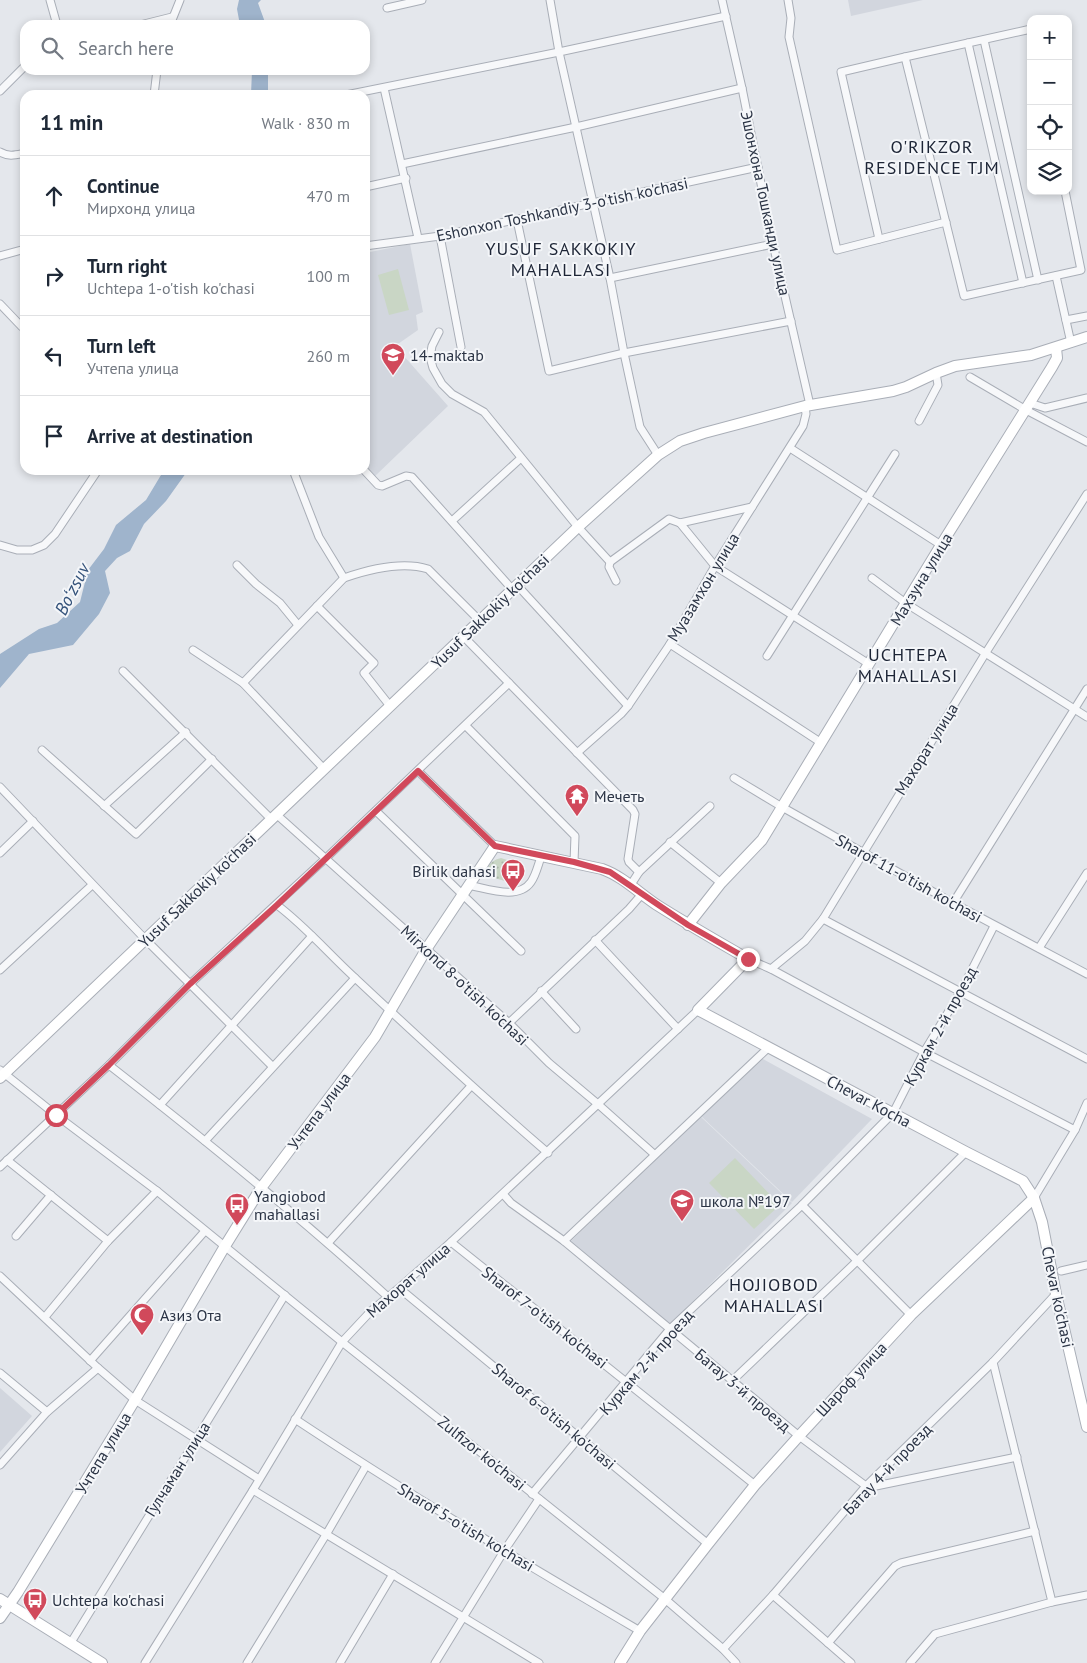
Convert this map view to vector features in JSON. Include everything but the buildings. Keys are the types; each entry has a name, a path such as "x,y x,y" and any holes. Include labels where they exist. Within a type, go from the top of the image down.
{"street":[{"path":"50,0 56,20"},
{"path":"171,20 180,0"},
{"path":"387,8 422,0"},
{"path":"550,0 559,52 610,278 640,427 658,455"},
{"name":"Эшонхона Тошканди улица","path":"722,0 808,406"},
{"path":"788,0 791,18 789,38 836,250 946,222"},
{"path":"370,91 726,16"},
{"path":"160,20 172,17"},
{"path":"879,239 841,72 1027,30"},
{"path":"984,40 1038,280"},
{"path":"968,43 1023,283"},
{"path":"905,58 964,296 1081,270 1066,195"},
{"path":"0,91 20,71"},
{"path":"155,90 156,75"},
{"path":"384,88 406,178 418,238"},
{"path":"402,164 576,127 742,88"},
{"path":"0,152 13,156 20,154"},
{"name":"Eshonxon Toshkandiy 3-o'tish ko'chasi","path":"370,245 440,236 758,167"},
{"path":"370,185 406,178"},
{"path":"517,220 549,371 624,353 791,322"},
{"path":"440,236 461,347"},
{"path":"610,278 773,244"},
{"path":"0,256 20,250"},
{"path":"1056,276 1071,343"},
{"path":"0,304 20,325"},
{"path":"1066,320 1087,316"},
{"path":"439,332 432,346 430,357 433,368 442,384 452,394 484,412 610,562 609,567 616,581"},
{"name":"Yusuf Sakkokiy ko'chasi","path":"1,1074 578,526 658,455 674,444 692,437 808,406 899,389 936,373 962,365 1023,357 1087,337"},
{"name":"Махзуна улица","path":"688,925 721,883 762,840 820,742 1058,358 1056,348"},
{"path":"919,421 938,385 936,373"},
{"path":"970,377 1028,407 1087,442"},
{"path":"1028,407 1045,408 1087,398"},
{"name":"Муазамхон улица","path":"577,753 628,706 670,644 715,566 803,426 808,406"},
{"path":"790,448 941,545"},
{"path":"767,656 895,454"},
{"path":"452,521 521,458"},
{"path":"0,545 17,550 32,550 44,545 55,534 95,475"},
{"path":"295,475 319,537 344,578"},
{"path":"369,475 378,485 382,486 406,476 412,477 628,706"},
{"name":"Махорат улица","path":"771,969 805,941 823,919 985,654 1087,494"},
{"path":"680,523 752,507"},
{"path":"610,562 669,519 680,523 715,566 869,664"},
{"path":"237,565 256,584 280,603 298,625"},
{"path":"243,683 344,578 382,568 419,566 428,569 479,620"},
{"path":"872,578 907,604 1087,717"},
{"path":"317,606 374,663 364,673 390,706"},
{"path":"463,636 633,810 628,858 629,862 639,872"},
{"path":"670,644 820,742"},
{"path":"193,650 243,683 324,768"},
{"name":"Mirxond 8-o'tish ko'chasi","path":"124,671 212,759 274,816 426,948 509,1023 549,1063 654,1154"},
{"path":"0,1167 109,1065 190,984 277,905 509,683"},
{"path":"953,903 1087,689"},
{"path":"466,726 575,836 574,862"},
{"path":"104,806 186,732"},
{"path":"42,750 136,834 212,759"},
{"path":"418,771 495,846 541,857 574,862 610,872 688,925 748,959 771,969 924,1052 1075,1130"},
{"name":"Sharof 11-o'tish ko'chasi","path":"734,778 994,926 1087,974"},
{"path":"0,787 92,885 272,1066"},
{"path":"630,886 639,872 710,806"},
{"path":"376,811 521,951"},
{"path":"0,853 33,821"},
{"path":"670,842 721,883"},
{"name":"Учтепа улица","path":"0,1618 5,1602 136,1400 225,1246 261,1188 375,1037 426,948 495,846"},
{"path":"468,885 513,892 521,890 531,881 541,857"},
{"path":"1039,948 1087,873"},
{"path":"0,970 92,885"},
{"path":"509,1023 642,894"},
{"path":"277,905 293,917 354,978 390,1009 471,1086 548,1153"},
{"path":"823,919 1087,1059"},
{"name":"Куркам 2-й проезд","path":"532,1494 670,1329 802,1205 893,1113 924,1052 961,991 994,926"},
{"path":"160,1105 312,936"},
{"path":"595,940 678,1029"},
{"name":"Махорат улица","path":"145,1663 253,1490 342,1342 371,1311 451,1242 599,1105 748,959"},
{"path":"205,1141 354,978"},
{"path":"541,992 576,1029"},
{"name":"Chevar Kocha","path":"698,1010 1023,1181 1034,1198"},
{"path":"564,1241 769,1047"},
{"path":"109,1065 328,1242 388,1297"},
{"name":"Zulfizor ko'chasi","path":"1,1074 156,1191 225,1246 342,1342 665,1599 723,1649 728,1660 736,1663"},
{"path":"328,1242 471,1086"},
{"name":"Шароф улица","path":"620,1663 640,1631 755,1485 911,1315 1034,1198 1075,1130 1087,1103"},
{"path":"1079,1122 1087,1126"},
{"path":"732,1381 857,1261 966,1152"},
{"path":"7,1160 108,1241"},
{"path":"45,1317 108,1241 156,1191"},
{"name":"Батау 3-й проезд","path":"503,1194 511,1203 564,1241 799,1436 866,1486"},
{"path":"16,1236 51,1195"},
{"name":"Chevar ko'chasi","path":"1034,1198 1042,1222 1056,1294 1087,1427"},
{"path":"802,1205 911,1315"},
{"path":"90,1361 205,1231"},
{"name":"Sharof 7-o'tish ko'chasi","path":"451,1242 755,1485"},
{"path":"1061,1271 1087,1266"},
{"path":"0,1276 90,1361 136,1400 259,1479"},
{"name":"Sharof 6-o'tish ko'chasi","path":"399,1288 708,1544"},
{"name":"Батау 4-й проезд","path":"723,1649 773,1595 866,1486 993,1362 1056,1294"},
{"name":"Гулчаман улица","path":"70,1644 285,1296"},
{"path":"993,1362 1052,1602"},
{"path":"0,1465 47,1412 98,1368"},
{"path":"0,1373 47,1412"},
{"name":"Sharof 5-o'tish ko'chasi","path":"295,1419 366,1466 504,1551 640,1631"},
{"path":"866,1486 871,1487 1017,1457"},
{"path":"247,1663 366,1466"},
{"path":"253,1490 327,1533 535,1662"},
{"path":"435,1663 504,1551 539,1499"},
{"path":"828,1643 901,1562 1035,1531"},
{"path":"340,1663 394,1574"},
{"path":"773,1595 851,1663"},
{"path":"910,1663 935,1634 1052,1602 1087,1595"},
{"path":"5,1602 102,1663"}],"shaded area":[{"path":"848,0 923,0 851,16"},
{"name":"14-maktab","path":"410,244 423,312 416,315 418,330 395,346 448,406 374,477 370,473 370,252"},
{"path":"763,1059 872,1119 792,1202 701,1116"},
{"name":"школа №197","path":"700,1116 792,1203 670,1324 571,1241"},
{"path":"0,1388 32,1416 0,1452"}],"green space":[{"path":"398,269 409,310 389,315 378,275"},
{"path":"501,858 521,866 522,872 519,881 512,883 491,877 488,867 495,860"},
{"path":"735,1158 780,1205 754,1229 709,1183"}],"water":[{"path":"239,0 261,0 258,3 264,20 239,20 237,9"},
{"path":"252,75 268,75 268,90 251,90"},
{"path":"161,475 185,475 166,501 144,524 130,551 117,558 105,571 110,593 99,614 73,645 29,654 0,688 0,654 39,629 57,623 80,602 88,570 104,549 116,525 146,500"}],"place":[{"name":"14-maktab","path":"393,376"},
{"name":"Мечеть","path":"577,817"},
{"name":"Birlik dahasi","path":"513,892"},
{"name":"школа №197","path":"682,1222"},
{"name":"Yangiobod mahallasi","path":"237,1226"},
{"name":"Азиз Ота","path":"142,1336"},
{"name":"Uchtepa ko'chasi","path":"35,1621"}],"district":[{"name":"O'RIKZOR RESIDENCE TJM","path":"932,156"},
{"name":"YUSUF SAKKOKIY MAHALLASI","path":"561,258"},
{"name":"UCHTEPA MAHALLASI","path":"908,664"},
{"name":"HOJIOBOD MAHALLASI","path":"774,1294"}],"route":[{"path":"56,1115 190,984 277,905 418,771 495,846 541,857 574,862 617,875 630,886 688,925 748,959"}],"water label":[{"name":"Boʻzsuv","path":"72,589"}]}
